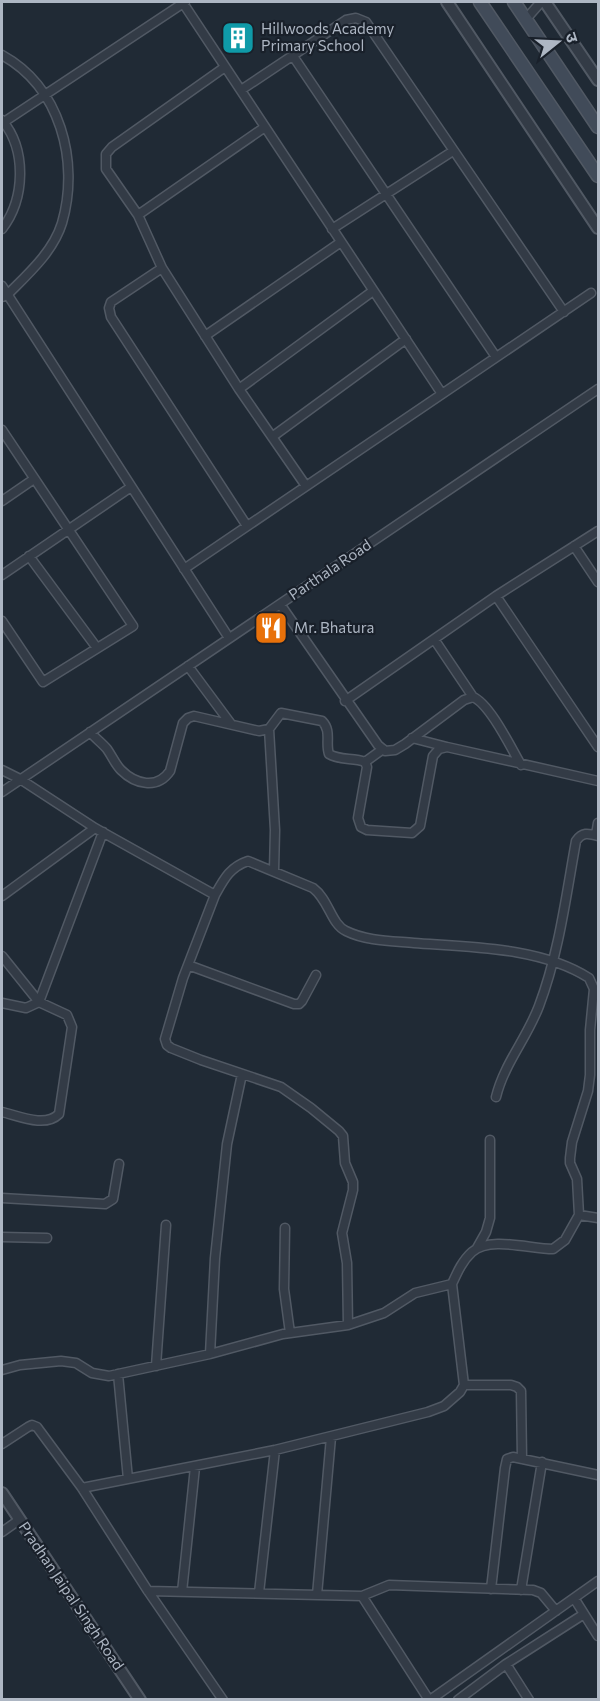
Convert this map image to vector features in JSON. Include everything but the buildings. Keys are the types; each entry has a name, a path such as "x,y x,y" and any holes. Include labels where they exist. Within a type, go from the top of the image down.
{"main road":[{"path":"480,2 598,176"},
{"path":"514,2 598,128"}],"street":[{"path":"2,229 9,220 18,195 20,170 15,143 3,121 184,2 442,394"},
{"path":"447,2 598,228"},
{"path":"526,19 543,2 598,80"},
{"path":"241,90 346,20 356,18 366,22 564,312"},
{"path":"2,55 14,62 45,95 64,136 70,180 61,224 40,264 4,296"},
{"path":"293,56 496,357"},
{"path":"225,67 112,147 106,154 106,169 138,215 162,268 239,388 306,486"},
{"path":"138,215 265,126"},
{"path":"333,229 453,151"},
{"path":"205,336 341,242"},
{"path":"162,268 111,302 109,308 111,317 247,526"},
{"path":"2,286 4,296 229,639"},
{"path":"239,388 374,291"},
{"path":"184,568 591,293"},
{"path":"272,437 406,339"},
{"name":"Parthala Road","path":"2,792 598,390"},
{"path":"2,430 133,626 43,682 2,621"},
{"path":"2,501 34,479"},
{"path":"2,575 131,487"},
{"path":"345,701 496,596 598,531"},
{"path":"574,546 598,582"},
{"path":"29,556 97,648"},
{"path":"496,596 598,747"},
{"path":"280,604 345,701 383,749 395,750 464,700 473,697"},
{"path":"434,639 473,697 480,700 521,765"},
{"path":"188,666 231,724"},
{"path":"274,871 275,830 269,729 281,713 322,721 328,731 329,754 334,757 365,762"},
{"path":"90,732 108,750 120,769 133,780 143,784 155,783 165,778 170,771 183,723 188,718 195,716 259,731 269,729"},
{"path":"412,738 598,781"},
{"path":"365,762 367,767 358,818 361,827 367,830 412,833 420,826 433,756 439,749 447,747"},
{"path":"365,762 383,749"},
{"path":"2,770 20,779 99,830 215,895"},
{"path":"495,1097 503,1075 532,1022 554,962 576,841 580,835 586,833 597,835 598,823"},
{"path":"2,896 99,830"},
{"path":"2,1003 26,1008 39,1002 99,830"},
{"path":"348,1325 347,1263 342,1233 353,1182 345,1163 343,1136 297,1097 281,1087 201,1060 167,1045 165,1039 188,965 215,895 228,872 237,865 248,861 313,888 322,895 340,928 348,933 378,940 478,946 554,962 589,978 594,988 588,1091 572,1142 570,1158 577,1179 579,1215 566,1240 554,1249 490,1244 476,1249"},
{"path":"2,956 39,1002 67,1015 72,1027 59,1114 51,1120 43,1121 2,1112"},
{"path":"188,965 294,1004 302,1001 316,975"},
{"path":"210,1354 215,1258 226,1155 242,1074"},
{"path":"82,1488 195,1467 331,1437 437,1410 460,1392 464,1385 452,1284 461,1264 476,1249 486,1232 490,1218 490,1140"},
{"path":"2,1198 110,1203 113,1199 119,1164"},
{"path":"579,1215 598,1218"},
{"path":"156,1366 166,1225"},
{"path":"285,1228 285,1289 290,1333"},
{"path":"2,1237 47,1238"},
{"path":"2,1370 20,1365 61,1361 76,1363 92,1373 109,1376 210,1354 290,1333 348,1325 384,1313 415,1293 452,1284"},
{"path":"118,1374 128,1479"},
{"path":"464,1385 511,1385 521,1391 522,1459"},
{"path":"2,1444 28,1427 37,1426 82,1488 148,1591 223,1700"},
{"path":"318,1595 331,1437"},
{"path":"259,1593 275,1450"},
{"path":"491,1588 507,1459 513,1457 598,1474"},
{"path":"521,1590 542,1462"},
{"path":"182,1592 195,1467"},
{"name":"Pradhan Jaipal Singh Road","path":"2,1493 140,1700"},
{"path":"2,1532 19,1520"},
{"path":"362,1596 429,1700 598,1581"},
{"path":"148,1591 362,1596 389,1585 491,1588 541,1593 556,1611"},
{"path":"574,1598 598,1636"},
{"path":"458,1700 506,1664 584,1614"},
{"path":"506,1664 529,1700"}],"place":[{"name":"Hillwoods Academy Primary School","path":"238,38"},
{"name":"Mr. Bhatura","path":"271,628"}]}
